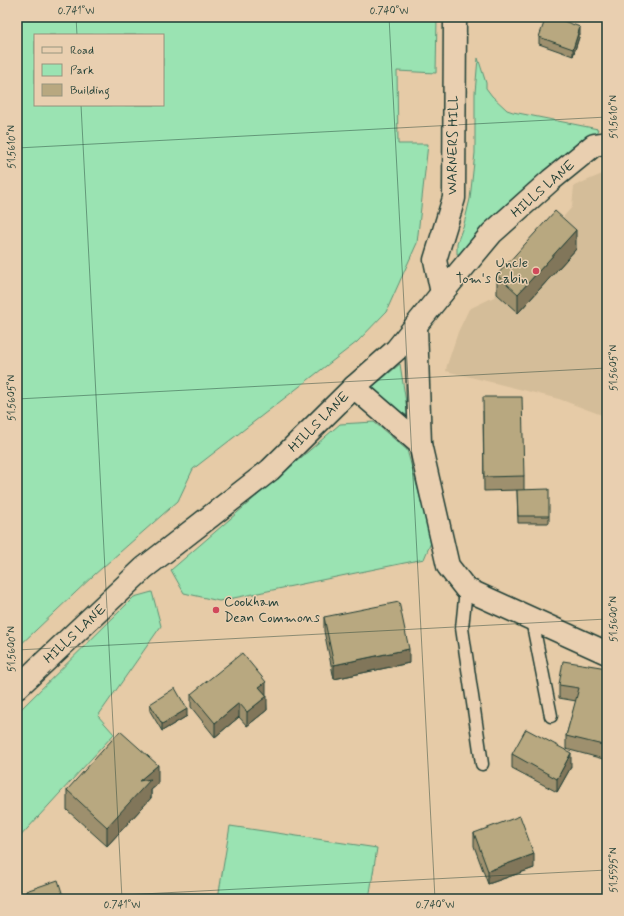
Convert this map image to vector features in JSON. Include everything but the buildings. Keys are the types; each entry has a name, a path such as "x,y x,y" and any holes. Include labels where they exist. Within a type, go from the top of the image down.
{"street":[{"name":"WARNERS HILL","path":"442,293 435,260 454,198 455,17"},
{"name":"HILLS LANE","path":"17,688 144,568 270,470 354,387 396,350 492,233 551,180 594,146 607,143"},
{"path":"416,326 420,444 448,566 466,589 607,653"},
{"path":"354,387 420,444"}],"lane":[{"path":"466,589 462,628 482,764"},
{"path":"532,620 551,716"}],"shaded area":[{"path":"607,172 607,417 559,399 446,371 458,332 469,309 494,297 572,207 574,186"}],"green space":[{"path":"17,17 437,17 436,73 397,71 398,144 428,144 417,243 386,312 357,342 193,469 178,501 94,575 17,648"},
{"path":"478,58 486,83 486,88 507,110 598,129 593,141 547,171 514,198 477,236 463,254 457,254 457,243 464,224 470,199 475,153 475,93"},
{"path":"400,364 408,416 371,394 372,387"},
{"path":"374,422 407,450 432,540 424,559 219,601 184,593 171,570 340,424"},
{"path":"152,592 161,626 98,716 114,734 17,840 17,713 134,597"},
{"path":"230,826 377,848 369,899 218,898"}],"place":[{"name":"Uncle Tom's Cabin","path":"536,271"},
{"name":"Cookham Dean Commons","path":"216,610"}]}
